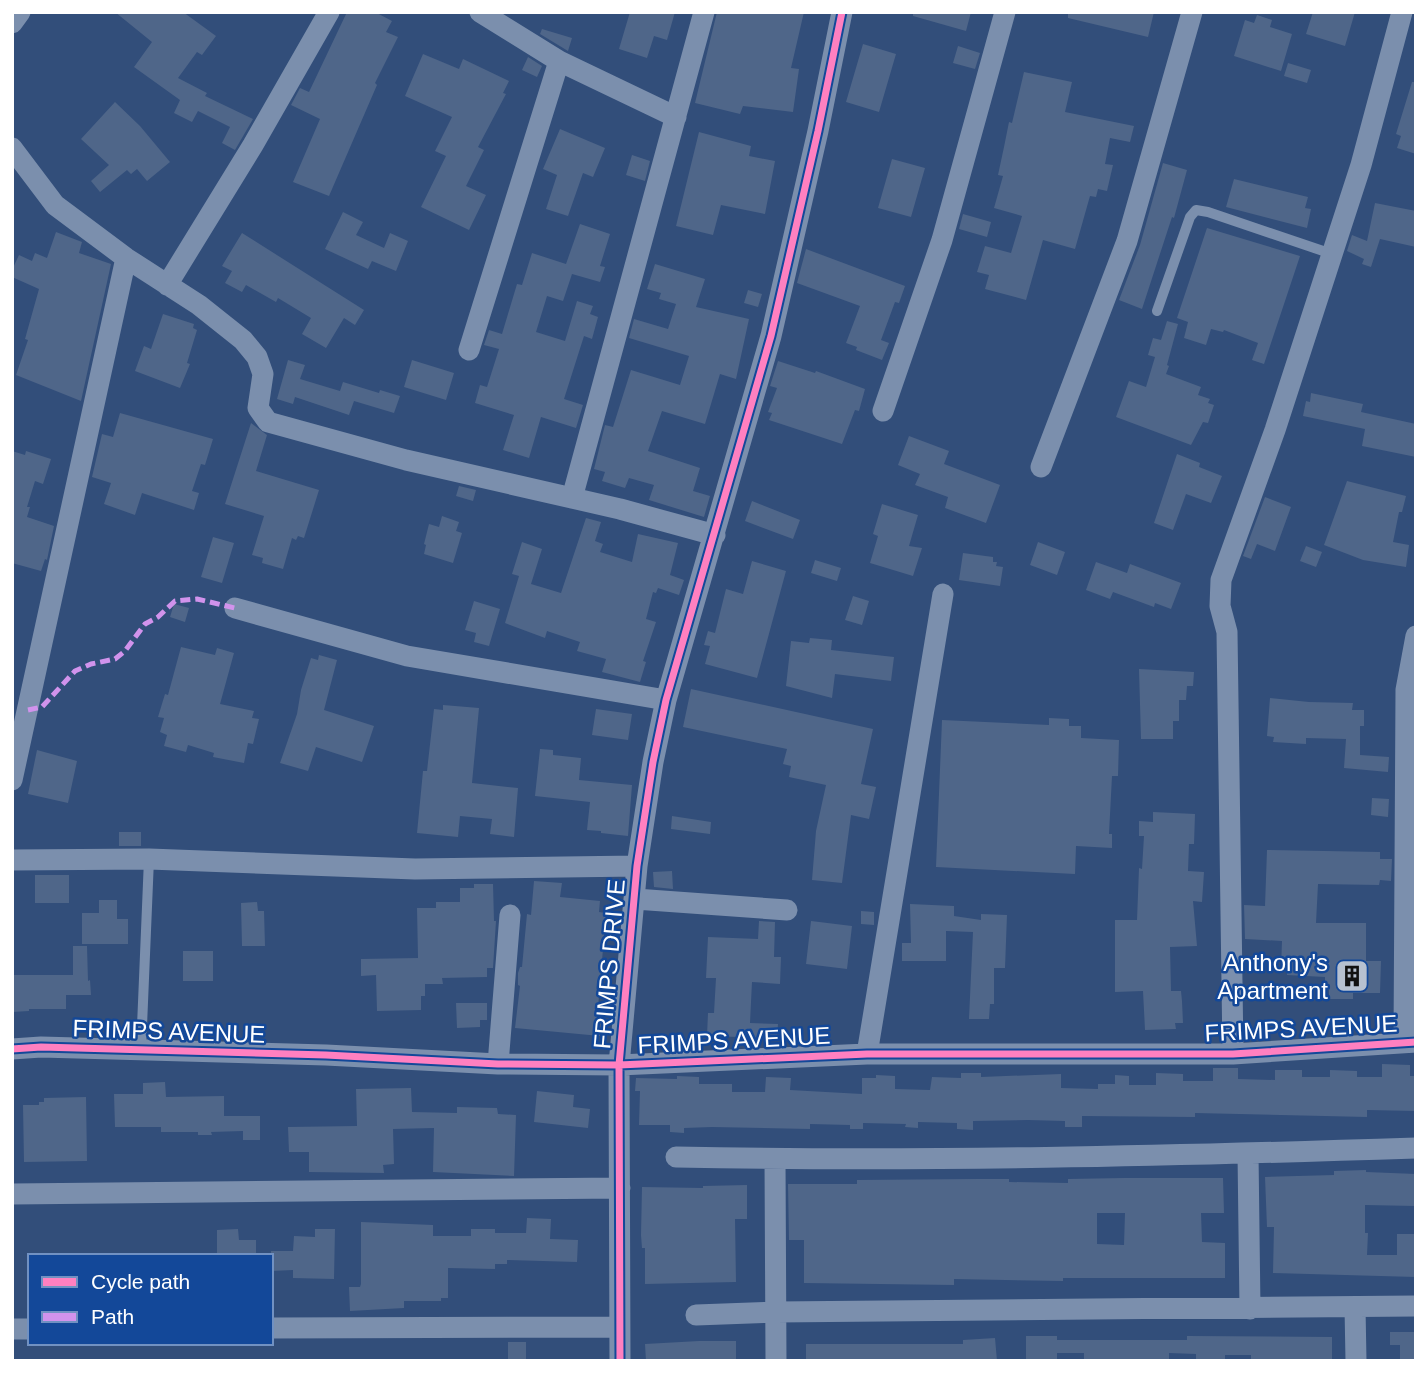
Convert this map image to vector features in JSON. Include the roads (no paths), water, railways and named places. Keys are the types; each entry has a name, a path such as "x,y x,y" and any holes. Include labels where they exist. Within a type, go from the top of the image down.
{"street":[{"path":"12,23 20,12"},
{"path":"167,285 253,145 329,12"},
{"path":"480,12 559,61 676,117"},
{"path":"572,498 704,12"},
{"name":"FRIMPS DRIVE","path":"620,1361 619,1065 637,866 653,762 666,700 771,337 842,12"},
{"path":"883,411 942,240 1005,12"},
{"path":"1041,467 1127,241 1192,12"},
{"path":"1233,1054 1227,632 1220,606 1221,580 1275,430 1361,165 1402,12"},
{"path":"469,350 559,61"},
{"path":"12,148 55,205 126,258 199,305 243,340 257,357 263,374 258,408 268,422 406,460 620,509 715,535"},
{"path":"12,780 126,258"},
{"path":"867,1054 943,594"},
{"path":"235,608 407,656 666,700"},
{"path":"1410,1042 1406,690 1416,636"},
{"path":"12,860 149,859 415,869 637,866"},
{"path":"635,899 787,910"},
{"path":"498,1064 510,915"},
{"name":"FRIMPS AVENUE","path":"12,1049 41,1047 326,1055 498,1064 619,1065 867,1054 1233,1054 1410,1042"},
{"path":"676,1157 775,1159 1248,1153 1416,1148"},
{"path":"1248,1153 1250,1309"},
{"path":"775,1159 776,1361"},
{"path":"12,1194 620,1188"},
{"path":"696,1315 1416,1306"},
{"path":"1355,1307 1356,1361"},
{"path":"273,1328 618,1326"}],"lane":[{"path":"1157,311 1190,217 1196,210 1332,254"},
{"path":"141,1050 149,859"}],"place":[{"name":"Anthony's Apartment","path":"1352,976"}]}
